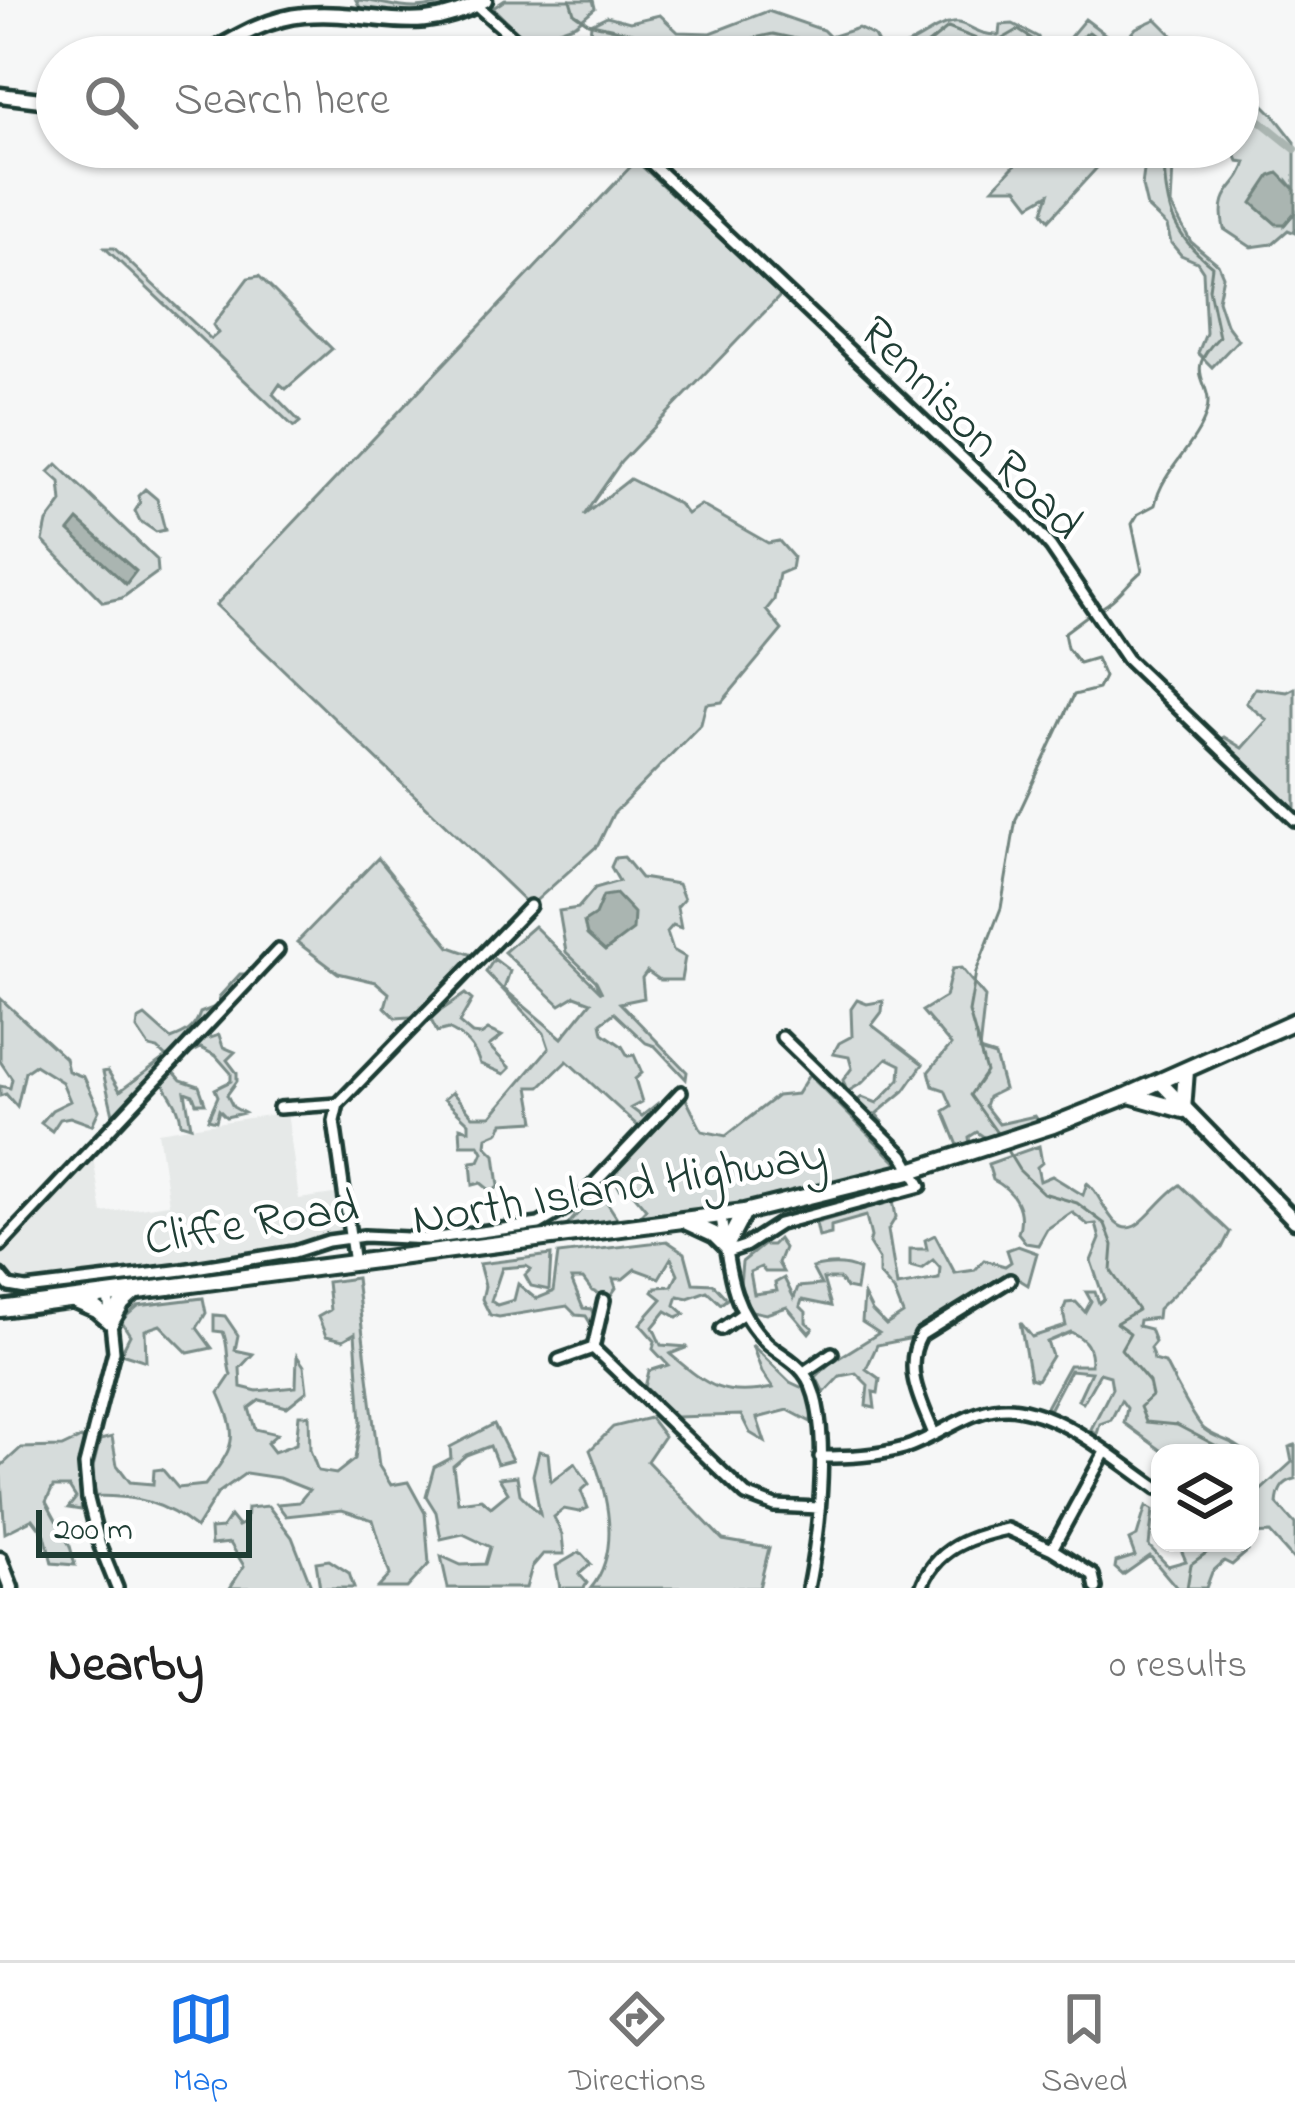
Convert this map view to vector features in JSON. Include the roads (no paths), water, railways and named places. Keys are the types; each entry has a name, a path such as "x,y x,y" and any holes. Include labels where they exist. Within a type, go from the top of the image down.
{"main road":[{"name":"North Island Highway","path":"0,1309 744,1212 914,1170 1130,1096 1295,1022"},
{"path":"1130,1096 1184,1110 1186,1071"},
{"path":"687,1222 715,1235 726,1249 744,1212"},
{"path":"72,1300 92,1306 111,1322 133,1293"}],"street":[{"path":"242,36 297,15 424,22 481,3 514,36"},
{"path":"0,95 36,99"},
{"name":"Rennison Road","path":"656,168 1026,518 1127,659 1295,820"},
{"path":"354,1264 334,1121 338,1104 530,907"},
{"path":"0,1246 278,950"},
{"path":"726,1249 745,1246 779,1224 921,1186 903,1155 782,1037"},
{"path":"1160,1082 1295,1221"},
{"name":"Cliffe Road","path":"0,1276 9,1286 26,1289 183,1270 351,1238 429,1239 539,1224 577,1202 681,1092"},
{"path":"279,1108 338,1104"},
{"path":"721,1217 734,1297 742,1314 767,1343 804,1372 819,1410 819,1538 808,1588"},
{"path":"934,1434 913,1379 914,1348 921,1335 1010,1280"},
{"path":"108,1295 114,1351 85,1465 100,1546 117,1588"},
{"path":"593,1348 604,1300"},
{"path":"722,1329 742,1314"},
{"path":"559,1360 593,1348"},
{"path":"593,1348 746,1495 775,1506 819,1508"},
{"path":"804,1372 832,1353"},
{"path":"820,1457 864,1457 908,1447 982,1412 1017,1408 1105,1452 1151,1484"},
{"path":"1052,1549 1105,1452"},
{"path":"921,1588 934,1560 946,1551 1007,1529 1094,1575 1096,1588"},
{"path":"0,1559 11,1588"}],"waterway":[{"path":"570,0 574,13 588,23 646,36"},
{"path":"938,36 948,28 969,36"},
{"path":"1008,36 1018,30 1027,36"},
{"path":"1083,36 1089,32 1094,36"},
{"path":"764,36 782,36"},
{"path":"1259,120 1295,149"},
{"path":"1101,608 1142,571 1132,524 1138,514 1155,505 1164,481 1201,426 1208,403 1200,370 1207,350 1219,337 1209,289 1212,266 1177,227 1164,168"},
{"path":"997,1133 970,1095 986,1072 969,1012 976,972 1001,908 1016,819 1074,695 1098,689 1104,677 1096,658 1079,663 1067,648 1064,633 1088,615"},
{"path":"1008,1152 1043,1193 1077,1203 1105,1224 1113,1245 1111,1271 1138,1310 1116,1323 1130,1333 1121,1349 1149,1382 1152,1396 1140,1407 1146,1422 1177,1425 1213,1444"},
{"path":"1187,1588 1191,1564 1208,1552"}]}
